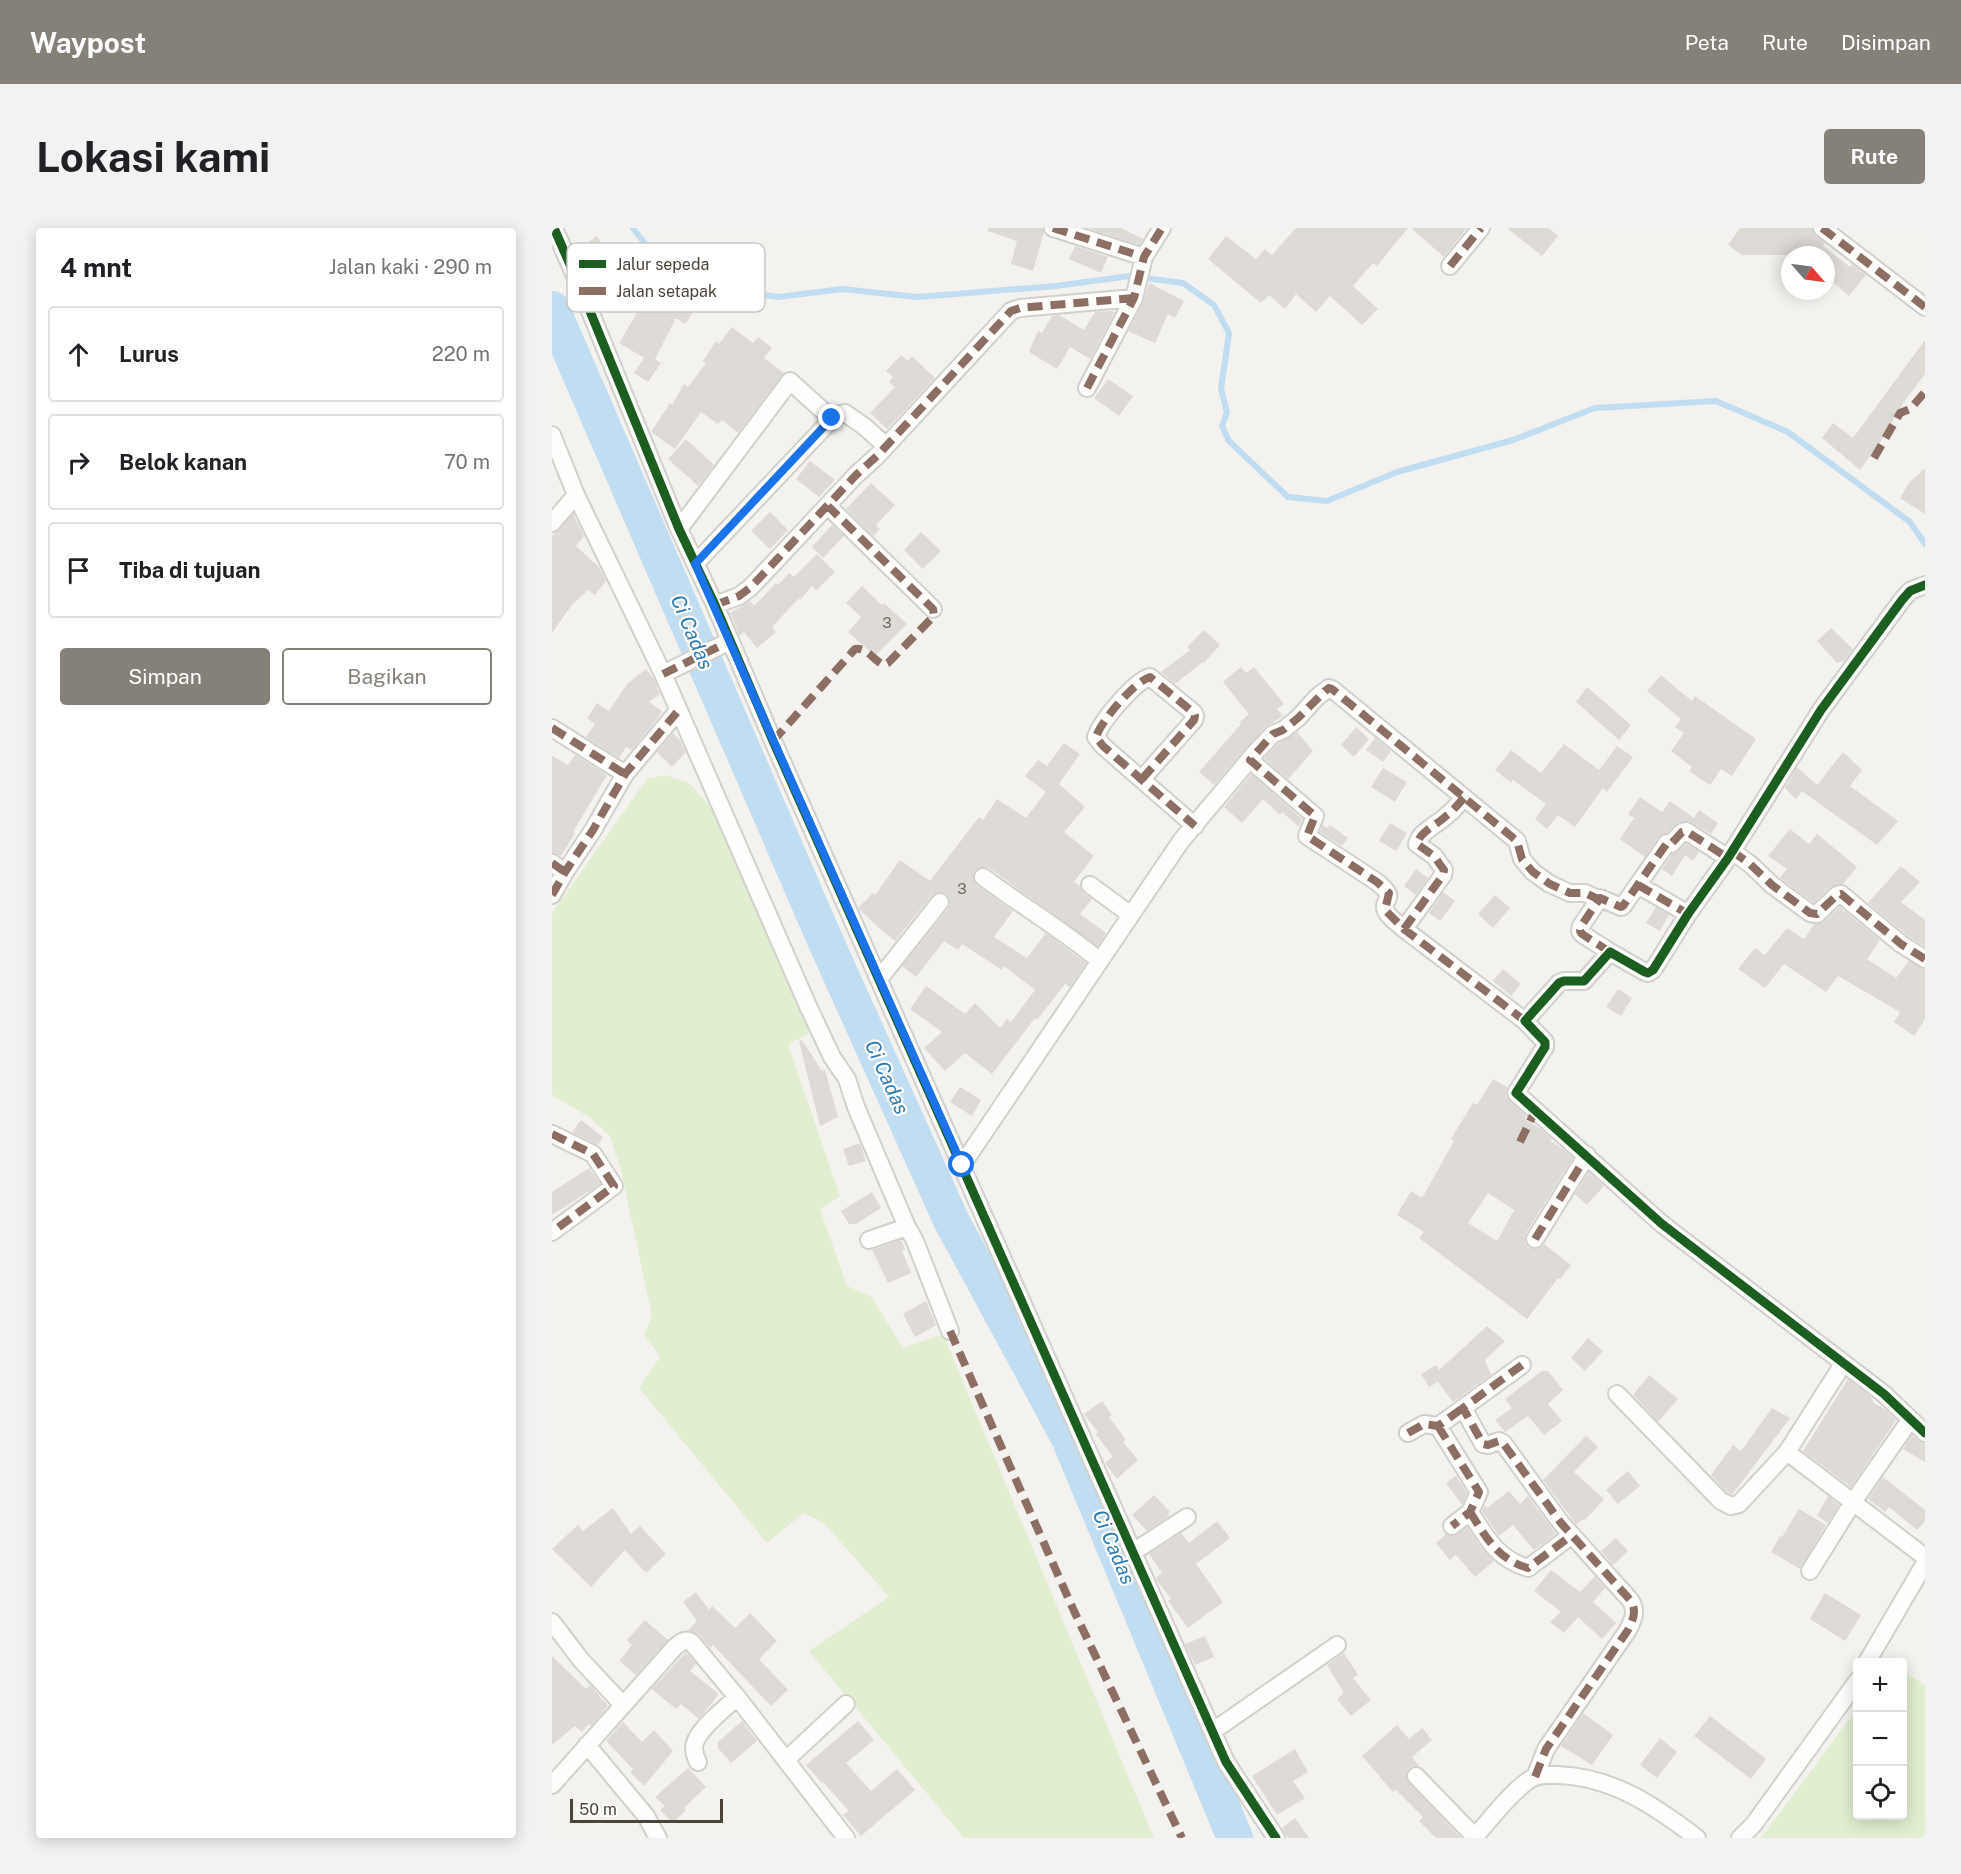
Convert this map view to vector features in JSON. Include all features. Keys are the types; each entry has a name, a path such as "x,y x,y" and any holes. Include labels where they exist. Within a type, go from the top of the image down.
{"street":[{"path":"554,228 567,258"},
{"path":"1053,228 1143,260"},
{"path":"1087,388 1135,294 1143,260 1162,228"},
{"path":"1450,266 1481,228"},
{"path":"1822,228 1925,307"},
{"path":"715,606 739,596 750,587 1016,308 1135,294"},
{"path":"590,312 679,529 715,606 725,643 879,979 1226,1762 1275,1838"},
{"path":"679,529 790,381 832,418"},
{"path":"695,564 832,418 840,413 844,413 865,427 886,446"},
{"path":"552,435 576,495 667,672 678,711 785,949 808,1006 832,1057 847,1079 856,1107 915,1241 950,1330"},
{"path":"552,523 576,495"},
{"path":"828,506 933,609"},
{"path":"1598,899 1580,931 1582,934 1645,972 1651,972 1730,855 1821,710 1902,600 1910,591 1925,585"},
{"path":"667,672 725,643"},
{"path":"1142,779 1194,720 1195,716 1150,677 1143,679 1122,700 1098,730 1096,736 1103,746 1195,826"},
{"path":"962,1165 1182,841 1273,734 1283,730 1298,718 1329,688 1517,841 1522,859 1533,872 1550,884 1570,893 1585,893 1622,907 1664,845 1674,843 1682,832 1686,831 1750,864 1772,885 1810,913 1817,914 1841,894 1901,944 1925,959"},
{"path":"552,895 558,868 593,830 625,774 678,711"},
{"path":"552,728 625,774"},
{"path":"1250,760 1316,816 1307,836 1388,891 1385,910 1404,928 1525,1021 1545,1042 1545,1047 1516,1093 1662,1224 1884,1394 1925,1434"},
{"path":"1404,928 1443,875 1444,870 1434,856 1417,844 1418,840 1464,798"},
{"path":"984,877 1068,935 1100,961"},
{"path":"1090,885 1131,915"},
{"path":"1638,885 1688,914"},
{"path":"879,979 940,902"},
{"path":"1525,1021 1559,983 1584,981 1610,952"},
{"path":"552,1134 593,1154 614,1186 552,1232"},
{"path":"1535,1239 1587,1155"},
{"path":"869,1240 907,1227"},
{"path":"1617,1394 1721,1501 1731,1506 1739,1504 1787,1452 1843,1364"},
{"path":"1408,1433 1424,1424 1438,1426 1522,1365"},
{"path":"1463,1408 1483,1444 1488,1445 1499,1441 1503,1443 1561,1523 1635,1608 1635,1614 1628,1630 1546,1749 1535,1777"},
{"path":"1810,1571 1853,1502 1911,1420"},
{"path":"1438,1426 1478,1489 1478,1495 1470,1512 1452,1526"},
{"path":"1787,1452 1925,1557"},
{"path":"1470,1512 1498,1553 1528,1568 1572,1534"},
{"path":"1133,1552 1187,1518"},
{"path":"1869,1658 1925,1563"},
{"path":"552,1622 581,1660 623,1705"},
{"path":"552,1785 675,1647 684,1640 691,1641 846,1838"},
{"path":"1213,1731 1338,1645"},
{"path":"1740,1838 1754,1824 1853,1686"},
{"path":"698,1762 694,1749 696,1739 706,1726 737,1697"},
{"path":"786,1760 846,1704"},
{"path":"587,1745 646,1816 658,1838"},
{"path":"1416,1776 1474,1837 1521,1786 1535,1777 1550,1775 1576,1776 1627,1791 1697,1838"}],"green space":[{"path":"665,775 689,783 708,804 723,828 813,1031 788,1045 840,1196 820,1209 847,1286 871,1296 903,1348 943,1334 1154,1838 964,1838 809,1651 889,1597 825,1524 804,1513 767,1543 639,1388 660,1357 644,1335 652,1316 621,1170 610,1136 589,1117 552,1095 552,913 647,779"},
{"path":"1907,1674 1925,1685 1925,1838 1761,1838 1853,1714 1853,1820 1907,1820"}],"building":[{"path":"988,228 1043,228 1044,232 1033,271 1011,264 1017,241 988,231"},
{"path":"1088,228 1121,228 1143,239 1139,245"},
{"path":"1296,228 1408,228 1377,266 1373,263 1353,286 1378,309 1362,325 1330,296 1316,312 1296,294 1285,309 1269,295 1261,303 1208,259 1226,236 1256,259 1265,249 1272,255"},
{"path":"1411,228 1467,228 1444,257"},
{"path":"1507,228 1549,228 1558,236 1542,256"},
{"path":"1740,228 1812,228 1815,236 1825,243 1823,246 1781,246 1781,255 1742,255 1728,245"},
{"path":"597,236 601,243 587,243"},
{"path":"1075,246 1108,257 1101,273 1069,259"},
{"path":"1835,255 1850,267 1852,264 1866,275 1849,296 1835,284"},
{"path":"1149,283 1184,301 1175,318 1168,314 1155,343 1128,331 1143,303"},
{"path":"636,312 693,312 685,324 676,318 655,359 661,363 648,382 634,373 644,358 619,343"},
{"path":"1095,312 1115,312 1090,359 1070,347 1057,369 1029,351 1038,331 1042,333 1052,316 1059,315 1084,330"},
{"path":"732,327 753,343 758,337 772,348 764,358 784,373 738,433 722,420 718,424 701,412 675,449 651,432 670,403 672,405 684,384 688,387 706,363 703,361 716,341 719,344"},
{"path":"1925,340 1925,374 1860,470 1822,438 1833,423 1853,438"},
{"path":"901,355 908,361 912,356 935,378 887,429 870,413 895,387 889,382 893,377 886,371"},
{"path":"1108,379 1133,396 1119,416 1094,398"},
{"path":"686,439 714,465 698,486 668,459"},
{"path":"810,461 835,480 819,497 796,479"},
{"path":"1925,468 1925,514 1900,498 1909,483"},
{"path":"871,483 895,505 876,525 880,529 873,536 846,509"},
{"path":"770,512 788,530 770,549 751,531"},
{"path":"573,514 584,536 576,546 599,567 606,581 595,595 588,590 571,606 552,633 552,536"},
{"path":"832,525 844,536 823,558 812,547"},
{"path":"921,532 941,551 923,569 904,550"},
{"path":"817,554 835,572 816,591 812,586 800,600 799,598 772,627 776,632 757,648 744,632 740,636 730,613 750,601 754,606 776,583 778,585 789,573 794,577"},
{"path":"862,586 907,624 875,656 848,632 861,617 846,603"},
{"path":"1831,628 1853,649 1845,660 1837,663 1817,641"},
{"path":"1204,630 1220,645 1204,663 1175,684 1161,672 1190,650 1187,647"},
{"path":"1241,667 1246,673 1254,667 1284,704 1277,709 1283,716 1265,727 1214,785 1199,772 1249,714 1223,682"},
{"path":"646,669 654,679 660,694 649,702 662,711 632,750 626,747 619,758 586,737 595,724 587,718 597,703 609,711 627,684"},
{"path":"1661,675 1692,701 1695,696 1756,739 1732,776 1721,769 1710,785 1689,771 1692,767 1671,751 1684,733 1675,727 1681,719 1647,691"},
{"path":"1587,687 1631,725 1619,740 1576,702"},
{"path":"1356,727 1369,739 1354,757 1341,745"},
{"path":"1297,732 1313,751 1288,779 1264,758 1279,743"},
{"path":"673,733 680,740 686,752 672,767 657,752"},
{"path":"1375,738 1391,751 1383,762 1366,750"},
{"path":"1064,743 1080,754 1059,784 1085,807 1064,832 1094,856 1074,882 1080,886 1083,893 1092,899 1080,914 1106,933 1098,946 989,868 975,870 973,876 976,885 1013,911 994,937 1027,958 1046,933 1086,963 1070,987 1065,984 1037,1020 1035,1018 992,1074 965,1053 945,1071 924,1048 942,1032 910,1009 926,986 965,1014 975,1003 1000,1028 1007,1019 1011,1022 1035,990 1004,966 1002,970 962,944 958,950 944,941 916,977 902,966 948,909 950,899 946,893 932,895 895,941 858,908 873,893 875,895 900,860 930,881 979,817 983,820 997,799 1026,818 1046,792 1025,776 1038,760 1047,766"},
{"path":"1564,744 1599,770 1617,746 1633,757 1607,792 1603,788 1575,827 1558,815 1547,829 1535,819 1546,804 1513,780 1511,783 1495,770 1511,750 1541,773"},
{"path":"1843,752 1862,770 1850,786 1898,821 1877,845 1802,791 1796,799 1785,788 1797,767 1817,785"},
{"path":"575,755 607,775 561,856 552,853 552,756 568,765"},
{"path":"1383,768 1407,782 1395,802 1371,787"},
{"path":"1251,774 1302,819 1299,827 1282,812 1280,815 1263,799 1242,823 1224,807"},
{"path":"1640,797 1662,812 1670,801 1694,818 1699,810 1718,823 1711,834 1691,822 1679,822 1659,837 1645,857 1620,839 1634,818 1628,814"},
{"path":"1390,823 1407,833 1396,851 1379,841"},
{"path":"1323,825 1327,828 1330,825 1348,838 1342,846 1320,832"},
{"path":"1790,829 1809,844 1817,834 1857,867 1843,884 1830,887 1814,903 1780,878 1787,869 1768,856"},
{"path":"1686,843 1699,852 1693,861 1685,855 1672,876 1662,869 1672,854"},
{"path":"1901,866 1920,882 1901,902 1925,920 1925,947 1868,903"},
{"path":"1416,869 1428,878 1416,895 1404,886"},
{"path":"1443,892 1455,901 1440,921 1429,913"},
{"path":"1495,895 1510,908 1493,928 1478,914"},
{"path":"1656,907 1669,915 1660,931 1646,923"},
{"path":"1840,907 1880,940 1867,959 1896,978 1909,961 1925,969 1925,1019 1914,1036 1894,1022 1900,1012 1838,976 1826,992 1784,964 1765,988 1738,969 1755,948 1765,955 1787,928 1804,939 1814,924 1824,922"},
{"path":"1503,969 1521,984 1511,996 1493,981"},
{"path":"1618,989 1632,998 1621,1016 1606,1007"},
{"path":"802,1040 822,1071 825,1070 838,1117 820,1126 799,1041"},
{"path":"1493,1079 1507,1087 1506,1097 1526,1116 1525,1119 1542,1130 1552,1139 1550,1141 1573,1158 1526,1233 1525,1239 1530,1248 1539,1248 1544,1244 1571,1265 1560,1279 1558,1278 1527,1319 1419,1238 1424,1232 1397,1215 1411,1191 1422,1198 1454,1141 1451,1139 1473,1103 1477,1105","holes":["1488,1193 1514,1210 1497,1241 1468,1223"]},
{"path":"960,1087 981,1100 972,1116 950,1102"},
{"path":"581,1120 603,1137 598,1145 572,1132"},
{"path":"860,1143 866,1161 849,1166 843,1149"},
{"path":"589,1168 600,1184 552,1215 552,1192"},
{"path":"1589,1172 1604,1186 1587,1205 1575,1194"},
{"path":"872,1192 881,1208 856,1224 849,1224 841,1211"},
{"path":"901,1240 905,1249 902,1251 911,1273 888,1283 872,1250"},
{"path":"926,1301 936,1325 915,1337 903,1314"},
{"path":"1487,1326 1505,1341 1485,1360 1491,1375 1453,1402 1438,1382 1429,1387 1421,1374 1436,1365 1439,1370"},
{"path":"1588,1338 1603,1351 1585,1371 1571,1358"},
{"path":"1542,1371 1548,1371 1563,1390 1548,1404 1562,1421 1544,1435 1528,1416 1505,1432 1495,1420 1512,1408 1505,1399"},
{"path":"1649,1375 1678,1399 1658,1422 1633,1395"},
{"path":"1848,1379 1896,1420 1851,1487 1803,1451"},
{"path":"1102,1401 1112,1415 1109,1417 1126,1440 1123,1442 1138,1460 1117,1479 1105,1463 1113,1457 1084,1414"},
{"path":"1772,1408 1790,1418 1732,1495 1711,1475 1733,1445 1741,1451"},
{"path":"1912,1435 1918,1441 1925,1443 1925,1462 1903,1449"},
{"path":"1586,1436 1598,1447 1574,1472 1604,1499 1585,1520 1576,1524 1543,1480"},
{"path":"1628,1471 1640,1486 1618,1504 1606,1490"},
{"path":"1456,1476 1467,1493 1462,1505 1446,1483"},
{"path":"1883,1477 1925,1510 1925,1521 1917,1530 1889,1507 1885,1512 1868,1499"},
{"path":"1509,1491 1520,1504 1528,1496 1556,1534 1534,1550 1513,1525 1499,1536 1482,1511 1485,1505 1487,1508"},
{"path":"1154,1495 1170,1512 1169,1516 1147,1531 1132,1515"},
{"path":"1828,1496 1839,1505 1828,1523 1817,1516"},
{"path":"613,1508 631,1534 640,1526 666,1554 646,1573 625,1550 591,1587 552,1549 578,1525 583,1531"},
{"path":"1799,1509 1826,1525 1800,1569 1771,1552"},
{"path":"1217,1521 1230,1538 1196,1564 1223,1602 1188,1628 1168,1601 1171,1599 1157,1581 1156,1577 1162,1573 1149,1554 1181,1533 1189,1543"},
{"path":"1467,1527 1494,1561 1475,1577 1456,1555 1450,1560 1436,1543 1446,1534 1454,1536"},
{"path":"1616,1538 1628,1551 1613,1565 1601,1551"},
{"path":"1551,1570 1580,1592 1595,1576 1605,1588 1593,1602 1616,1623 1602,1639 1578,1617 1564,1633 1550,1622 1561,1612 1534,1591"},
{"path":"696,1592 709,1610 712,1606 735,1628 750,1613 777,1641 759,1659 788,1690 771,1706 713,1645 710,1648 698,1634 688,1630 697,1621 683,1602"},
{"path":"1825,1593 1861,1615 1845,1641 1810,1619"},
{"path":"645,1620 668,1640 636,1675 619,1661 632,1645 627,1640"},
{"path":"1205,1636 1214,1657 1195,1665 1185,1644"},
{"path":"686,1652 696,1664 690,1671 719,1694 699,1719 681,1704 676,1709 652,1689"},
{"path":"1344,1653 1358,1675 1353,1678 1371,1700 1351,1716 1337,1699 1344,1693 1327,1665"},
{"path":"552,1656 586,1689 590,1685 608,1706 591,1726 589,1724 582,1732 575,1726 552,1745"},
{"path":"1583,1713 1613,1735 1592,1765 1561,1746"},
{"path":"1710,1716 1766,1759 1751,1779 1694,1736"},
{"path":"742,1721 757,1741 731,1763 718,1748 718,1742"},
{"path":"858,1721 874,1740 846,1763 871,1791 897,1769 915,1790 861,1836 843,1815 849,1811 806,1765"},
{"path":"623,1722 642,1742 654,1730 673,1751 644,1786 630,1772 633,1769 606,1741"},
{"path":"1397,1725 1409,1739 1422,1728 1432,1740 1412,1757 1419,1766 1408,1769 1406,1779 1461,1838 1436,1838 1419,1821 1423,1817 1396,1790 1393,1792 1362,1756"},
{"path":"1660,1738 1677,1752 1657,1778 1640,1765"},
{"path":"1295,1749 1308,1772 1293,1781 1305,1798 1277,1815 1252,1776"},
{"path":"688,1768 706,1787 684,1808 686,1810 673,1823 660,1810 665,1806 655,1797"},
{"path":"1295,1818 1309,1838 1288,1838 1282,1828"}],"waterway":[{"path":"633,228 644,243"},
{"path":"765,295 778,297 842,289 917,297 1056,286 1130,276 1183,283 1214,305 1229,333 1221,389 1227,412 1222,426 1229,441 1288,497 1327,501 1397,472 1513,440 1595,408 1716,401 1788,432 1910,522 1925,544"},
{"name":"Ci Cadas","path":"552,309 825,940 951,1220 1069,1438 1235,1838"}],"marked path":[{"path":"1053,228 1144,257"},
{"path":"1087,388 1134,298 1144,257 1162,228"},
{"path":"1450,266 1481,228"},
{"path":"1822,228 1925,307"},
{"path":"715,605 739,596 751,587 856,475 877,456 1011,311 1020,308 1134,298"},
{"path":"1874,458 1900,413 1910,409 1925,392"},
{"path":"773,741 855,649 867,652 884,665 934,616 933,609 828,506"},
{"path":"663,674 730,641"},
{"path":"1142,779 1194,720 1195,716 1150,677 1119,702 1104,721 1096,737 1103,746 1195,826"},
{"path":"1525,1021 1404,929 1385,910 1389,893 1377,882 1307,836 1315,816 1250,760 1273,734 1283,730 1325,691 1332,689 1517,841 1522,859 1533,872 1550,884 1570,893 1585,893 1598,899"},
{"path":"552,895 625,774 678,711"},
{"path":"552,728 625,774"},
{"path":"1404,929 1443,875 1444,870 1434,856 1417,844 1419,839 1464,798"},
{"path":"1610,952 1582,934 1581,926 1600,898 1623,906 1667,843 1671,844 1682,832 1686,831 1728,858"},
{"path":"1732,851 1810,913 1817,914 1841,894 1901,944 1925,959"},
{"path":"552,863 565,872"},
{"path":"1638,885 1688,914"},
{"path":"1520,1142 1536,1109"},
{"path":"552,1134 593,1154 614,1186 552,1232"},
{"path":"1535,1239 1587,1155"},
{"path":"950,1331 1074,1611 1182,1838"},
{"path":"1522,1365 1463,1408 1483,1444 1488,1445 1499,1441 1503,1443 1561,1523 1631,1601 1634,1612 1628,1630 1546,1749 1535,1777"},
{"path":"1408,1433 1424,1424 1438,1426 1463,1408"},
{"path":"1438,1426 1479,1492 1470,1512 1452,1526"},
{"path":"1470,1512 1500,1553 1528,1568 1572,1535"}],"cycle path":[{"path":"554,228 567,258"},
{"path":"590,312 679,529 715,605 773,741 1226,1762 1276,1838"},
{"path":"1925,585 1910,591 1902,600 1821,710 1728,858 1688,914 1653,970 1645,972 1610,952 1584,981 1559,983 1525,1021 1545,1042 1545,1047 1516,1093 1662,1224 1884,1394 1925,1433"}],"route":[{"path":"832,418 695,564 962,1165"}]}
